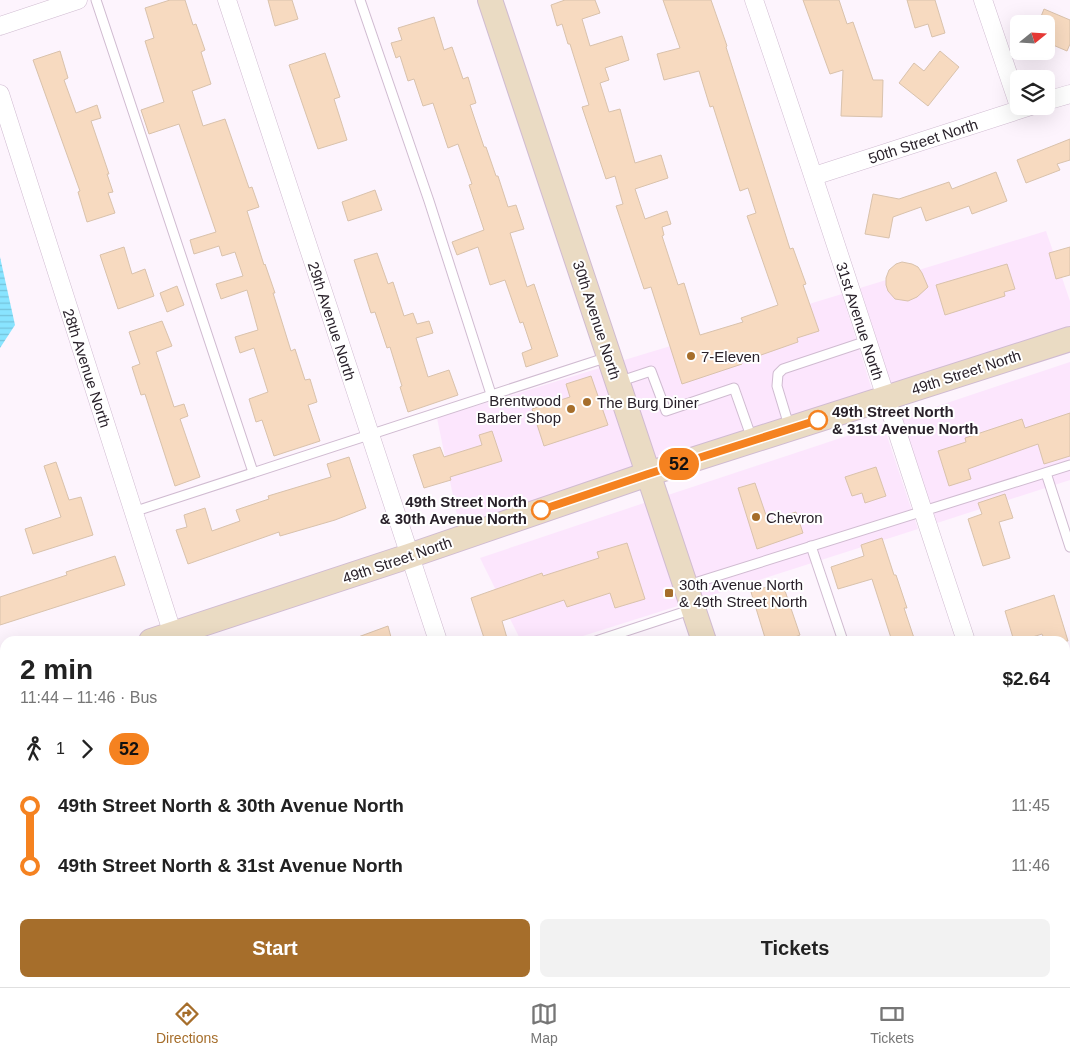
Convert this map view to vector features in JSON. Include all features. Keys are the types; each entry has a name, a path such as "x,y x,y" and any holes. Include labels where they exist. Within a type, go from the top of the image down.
{"main road":[{"name":"30th Avenue North","path":"490,0 702,636"},
{"name":"49th Street North","path":"175,636 648,474 1070,339"}],"street":[{"path":"0,26 78,0"},
{"name":"29th Avenue North","path":"227,0 436,636"},
{"name":"31st Avenue North","path":"754,0 814,176 964,636"},
{"path":"983,0 1010,74"},
{"name":"28th Avenue North","path":"0,94 133,512 165,636"},
{"path":"1055,98 1070,94"},
{"name":"50th Street North","path":"814,176 1010,111"}],"lane":[{"path":"96,0 253,472"},
{"path":"360,0 492,394"},
{"path":"790,429 777,386 778,374 783,369 867,341"},
{"path":"133,512 610,356"},
{"path":"618,382 651,371 666,411 734,388 752,440"},
{"path":"685,586 1070,465"},
{"path":"1046,473 1070,547"},
{"path":"811,546 841,636"},
{"path":"611,636 693,609"}],"shaded area":[{"path":"1046,231 1070,301 1070,326 891,384 860,288"},
{"path":"842,294 872,390 654,461 621,361"},
{"path":"1070,362 1070,480 937,523 902,418"},
{"path":"603,367 635,467 459,525 437,418"},
{"path":"883,424 918,529 700,599 665,496"},
{"path":"647,502 681,605 583,636 519,636 480,558"}],"water":[{"path":"0,257 15,325 0,348"}],"building":[{"path":"170,0 185,0 193,25 196,24 205,50 201,52 211,84 192,91 203,126 225,119 249,188 252,187 259,207 247,211 275,293 273,293 291,351 295,349 305,380 310,379 317,402 308,405 320,441 274,456 262,420 256,422 249,399 268,392 254,348 240,353 235,337 258,330 247,290 221,299 216,284 243,276 235,252 222,256 219,246 194,254 190,240 216,232 179,124 149,134 141,110 164,102 145,41 154,38 145,8"},
{"path":"268,0 292,0 298,19 275,26"},
{"path":"565,0 595,0 600,13 582,19 590,46 622,36 629,60 605,68 609,80 600,83 609,112 620,109 635,163 661,155 668,178 635,189 645,219 667,211 671,224 662,227 664,235 662,236 678,285 684,283 700,335 743,322 741,318 778,305 747,216 756,213 748,188 740,191 713,106 710,107 699,71 664,80 657,54 680,48 663,0 711,0 790,249 793,248 806,284 803,285 819,331 797,338 798,342 741,362 742,364 682,384 651,287 644,289 616,206 623,204 615,176 606,179 582,107 589,105 570,44 568,44 562,24 557,26 551,5"},
{"path":"803,0 839,0 847,24 853,22 873,80 883,80 882,117 841,116 843,70 830,74"},
{"path":"907,0 935,0 945,33 932,37 928,24 915,28"},
{"path":"1044,9 1070,20 1070,44 1067,51 1055,46 1055,15 1042,15"},
{"path":"434,17 444,50 452,47 463,79 468,77 476,103 470,105 484,147 486,147 496,176 498,176 508,207 516,205 524,229 510,233 527,287 534,284 558,356 526,367 522,353 532,349 523,322 520,323 505,280 490,285 478,247 457,255 452,242 484,230 469,185 472,184 458,144 448,148 433,103 423,106 414,79 408,81 400,56 396,58 391,43 402,40 398,28"},
{"path":"60,51 68,78 64,80 76,113 97,105 101,118 91,121 109,174 107,174 113,192 108,193 115,213 87,222 78,192 80,191 33,60"},
{"path":"940,51 959,67 928,106 899,83 914,63 924,71"},
{"path":"325,53 340,97 334,99 347,140 318,149 289,65"},
{"path":"1070,139 1070,160 1057,164 1060,170 1026,183 1017,160"},
{"path":"996,172 1007,201 972,214 969,206 926,221 921,207 893,217 889,238 865,234 873,194 899,199 949,182 952,189"},
{"path":"375,190 382,210 348,221 342,202"},
{"path":"124,247 132,274 145,269 154,296 118,309 100,255"},
{"path":"1070,247 1070,275 1056,279 1049,253"},
{"path":"377,253 388,284 393,282 404,316 413,313 417,324 429,321 433,333 416,338 428,377 449,370 458,395 408,412 390,347 387,348 375,312 371,313 354,260"},
{"path":"902,262 918,267 928,287 917,297 908,301 895,299 888,291 886,285 889,270"},
{"path":"1007,264 1015,289 1004,292 1005,296 945,315 936,285"},
{"path":"177,286 184,305 167,312 160,293"},
{"path":"162,321 172,346 156,352 174,407 184,404 188,416 180,419 200,477 175,486 145,394 141,395 132,367 140,364 129,332"},
{"path":"591,376 608,425 544,446 532,409 570,397 566,384"},
{"path":"1070,413 1070,456 1044,464 1038,444 968,469 971,479 949,486 938,451 966,442 965,438 1022,419 1025,428"},
{"path":"492,431 502,461 450,477 451,480 424,488 413,455 440,447 444,457 482,445 479,435"},
{"path":"349,457 366,508 335,520 280,536 279,532 188,564 176,530 187,527 184,515 205,508 212,531 240,521 236,510 269,499 268,496 331,477 327,464"},
{"path":"56,462 69,500 81,497 93,535 33,554 25,529 61,517 44,466"},
{"path":"876,467 886,496 865,503 862,493 852,496 845,477"},
{"name":"Chevron","path":"755,483 768,521 796,512 803,533 757,549 738,488"},
{"path":"1005,494 1013,518 999,522 1010,558 983,566 968,519 982,514 978,503"},
{"path":"882,538 907,608 904,608 913,636 890,636 872,579 838,589 831,567 864,556 861,545"},
{"path":"627,543 645,599 615,608 610,593 567,607 564,600 502,621 506,636 483,636 471,598 542,573 543,576 599,558 597,552"},
{"path":"115,556 125,585 0,625 0,597 67,575 66,572"},
{"path":"782,582 800,635 764,636 751,592"},
{"path":"1054,595 1066,636 1043,636 1042,634 1036,636 1012,636 1005,611"},
{"path":"388,626 391,636 361,636"}],"bus line":[{"name":"52","path":"541,510 818,420"}],"place":[{"name":"7-Eleven","path":"691,356"},
{"name":"The Burg Diner","path":"587,402"},
{"name":"Brentwood Barber Shop","path":"571,409"},
{"name":"49th Street North & 31st Avenue North","path":"818,420"},
{"name":"49th Street North & 30th Avenue North","path":"541,510"},
{"name":"Chevron","path":"756,517"},
{"name":"30th Avenue North & 49th Street North","path":"669,593"}]}
